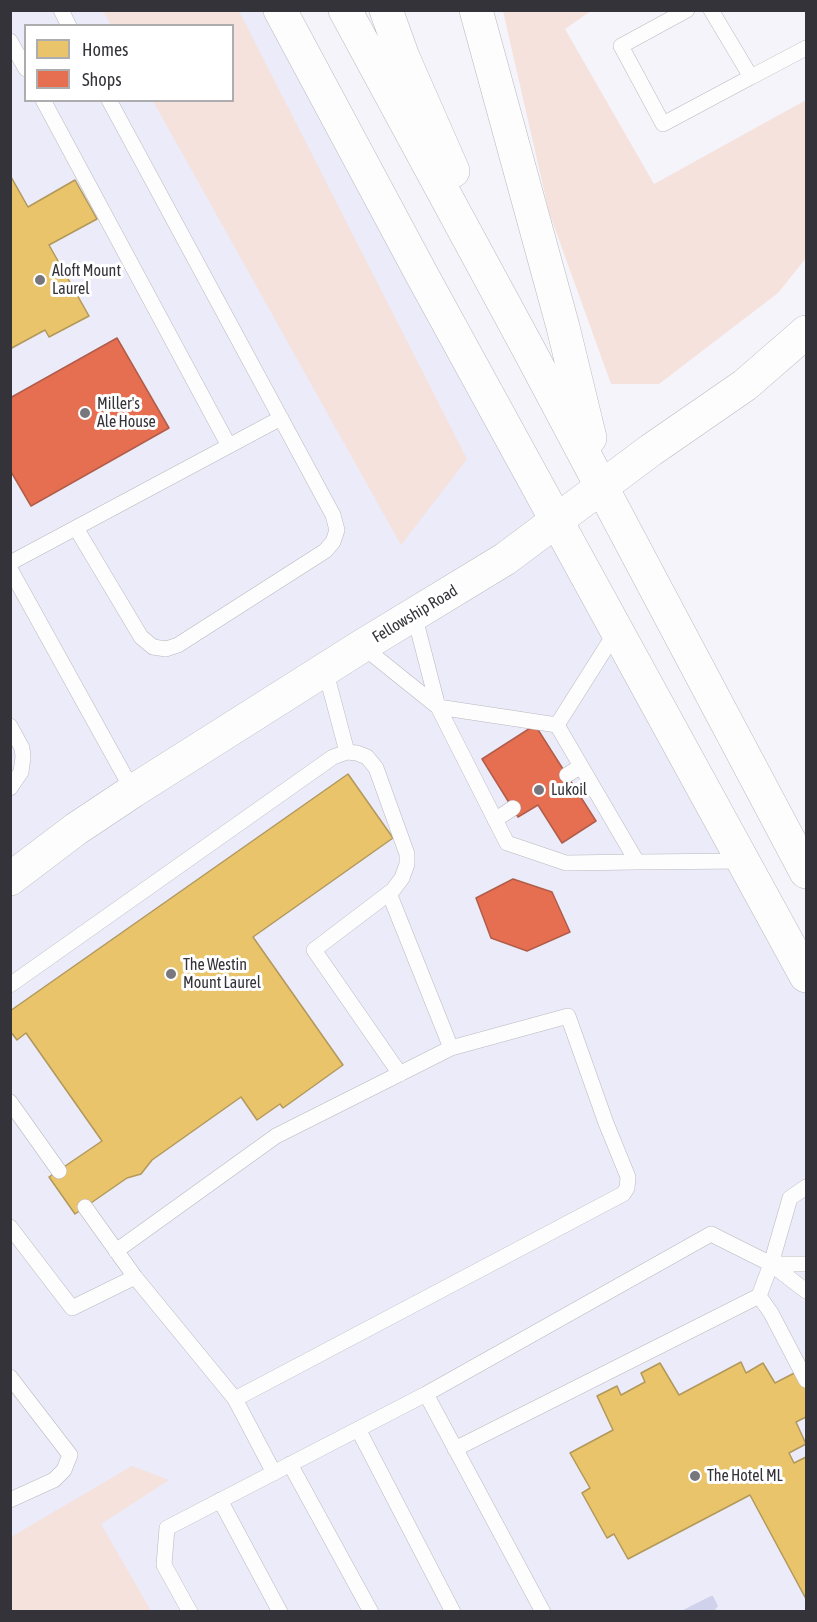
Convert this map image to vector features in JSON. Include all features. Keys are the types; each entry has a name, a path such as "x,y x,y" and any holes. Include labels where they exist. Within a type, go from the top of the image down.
{"main road":[{"path":"280,10 807,976"},
{"path":"345,10 807,872"},
{"path":"386,10 408,67 529,350"},
{"path":"476,10 563,327 601,487"},
{"name":"Fellowship Road","path":"10,879 76,829 133,791 362,646 505,559 651,450 745,385 807,332"}],"lane":[{"path":"61,10 68,24"},
{"path":"687,10 621,46 663,124 807,48"},
{"path":"711,10 751,77"},
{"path":"10,41 24,66"},
{"path":"44,102 230,446"},
{"path":"76,528 143,640 153,647 166,649 175,647 325,551 335,539 337,527 335,518 110,102"},
{"path":"10,563 281,418"},
{"path":"10,569 133,791"},
{"path":"414,614 438,707 507,843 566,863 743,861"},
{"path":"557,725 617,630"},
{"path":"362,646 438,707 557,725"},
{"path":"326,669 347,752"},
{"path":"557,725 637,862"},
{"path":"10,726 22,748 22,767 10,788"},
{"path":"10,985 333,757 347,752 364,756 375,765 407,854 404,874 389,893 314,950 400,1074"},
{"path":"567,775 581,766"},
{"path":"495,820 513,808"},
{"path":"389,893 451,1048"},
{"path":"116,1251 276,1136 451,1048 567,1016 628,1177 625,1191 620,1196 234,1399"},
{"path":"10,1102 59,1170"},
{"path":"455,1449 759,1296 790,1198 807,1187"},
{"path":"85,1207 135,1277 234,1399 274,1473"},
{"path":"10,1227 72,1308 135,1277"},
{"path":"190,1611 164,1565 167,1528 426,1394 711,1234 771,1264 807,1292"},
{"path":"771,1264 807,1264"},
{"path":"759,1296 771,1313 807,1380"},
{"path":"10,1377 70,1455 64,1470 54,1480 10,1500"},
{"path":"426,1394 543,1611"},
{"path":"358,1429 453,1611"},
{"path":"290,1464 371,1611"},
{"path":"220,1500 280,1611"}],"shaded area":[{"path":"11,11 280,11 806,976 806,1611 11,1612"},
{"path":"103,11 239,11 467,459 401,545 154,102 234,102 234,24 110,24"},
{"path":"503,11 591,11 565,29 654,184 806,100 806,258 778,293 659,384 611,384 549,212"},
{"path":"132,1466 169,1480 101,1524 151,1611 11,1611 11,1537"}],"water":[{"path":"711,1596 718,1606 714,1611 681,1611"}],"building: Homes":[{"name":"Aloft Mount Laurel","path":"10,175 28,207 75,180 97,219 49,245 89,316 49,337 45,330 10,349"},
{"name":"The Westin Mount Laurel","path":"348,774 393,838 253,937 343,1065 283,1108 280,1104 257,1120 241,1097 152,1160 141,1174 127,1178 75,1214 49,1177 102,1141 26,1033 17,1040 10,1031 10,1011"},
{"name":"The Hotel ML","path":"741,1362 746,1373 763,1363 775,1383 806,1367 806,1417 796,1422 806,1444 789,1453 794,1463 806,1457 806,1599 750,1495 628,1559 614,1534 607,1538 582,1493 590,1488 570,1453 613,1430 597,1396 617,1386 621,1395 645,1382 641,1373 660,1363 679,1395"}],"building: Shops":[{"name":"Miller's Ale House","path":"117,338 169,428 31,506 10,470 10,398"},
{"name":"Lukoil","path":"535,725 596,821 562,843 538,805 518,817 482,759"},
{"path":"513,879 552,892 570,932 527,951 491,938 476,898"}],"place":[{"name":"Aloft Mount Laurel","path":"40,280"},
{"name":"Miller's Ale House","path":"85,413"},
{"name":"Lukoil","path":"539,790"},
{"name":"The Westin Mount Laurel","path":"171,974"},
{"name":"The Hotel ML","path":"695,1476"}]}
